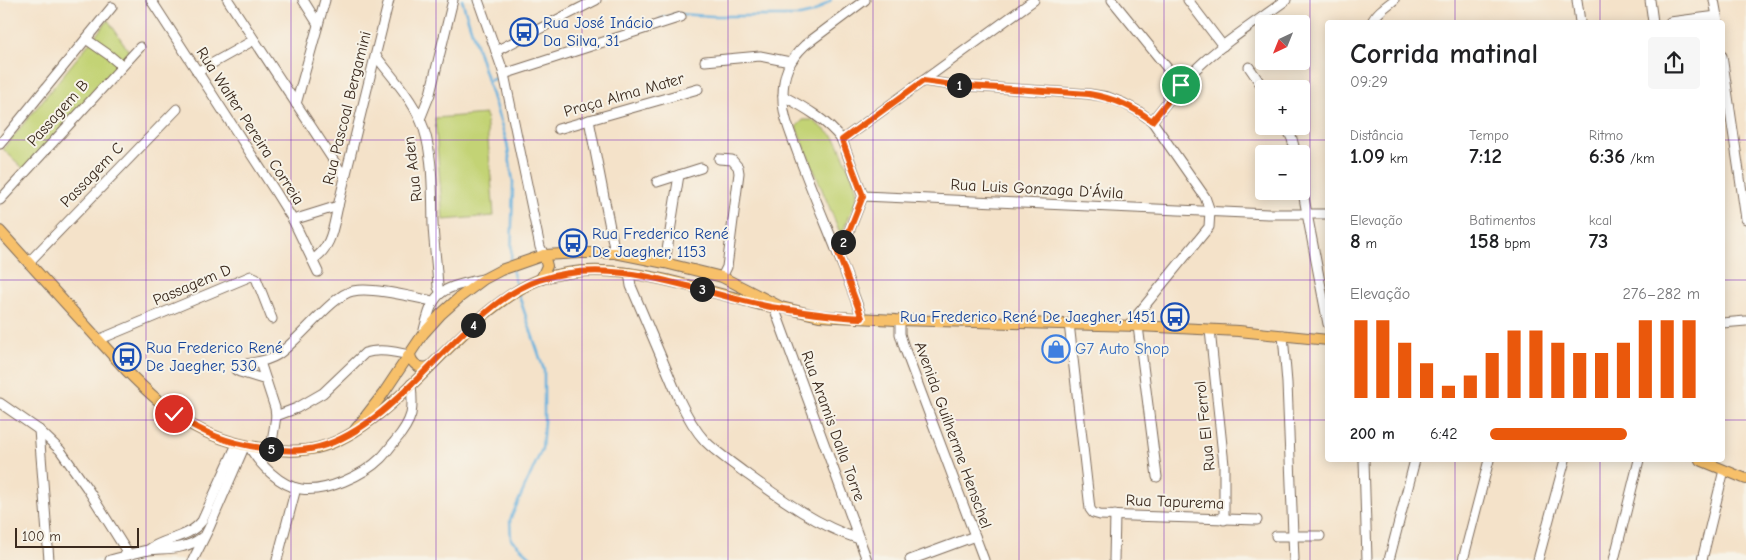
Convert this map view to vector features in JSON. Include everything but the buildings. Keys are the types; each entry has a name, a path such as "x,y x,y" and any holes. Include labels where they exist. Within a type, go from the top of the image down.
{"main road":[{"path":"0,231 146,391 174,414 208,434 244,445 270,449 302,450 318,448 355,430 376,416 477,320 510,295 539,280 583,271 597,270 629,273 818,316 1138,326 1239,331 1325,340"},
{"path":"355,430 383,394 423,334 441,314 484,279 501,270 544,255 615,254 666,263 722,277 775,305"},
{"path":"539,280 547,266 544,255"},
{"path":"710,291 722,277"},
{"path":"410,354 415,365 420,368 429,367"},
{"path":"1710,462 1746,479"}],"street":[{"name":"Rua Walter Pereira Correia","path":"151,0 293,220 318,272"},
{"path":"228,0 344,178"},
{"path":"303,0 318,24"},
{"path":"296,104 325,0"},
{"name":"Rua Pascoal Bergamini","path":"293,220 338,206 389,0"},
{"path":"420,119 430,94 453,0"},
{"path":"478,0 504,74 540,247 544,255"},
{"path":"496,51 596,0"},
{"path":"862,318 837,250 800,160 786,117 782,96 790,62 805,45 865,0"},
{"path":"842,140 1034,0"},
{"path":"1112,0 1181,85"},
{"path":"1188,0 1223,46"},
{"path":"1152,121 1196,68 1286,0"},
{"path":"1373,20 1382,9 1394,0"},
{"path":"1577,0 1580,20"},
{"path":"1650,0 1654,20"},
{"path":"1701,20 1717,19 1714,0"},
{"path":"0,144 112,7"},
{"path":"504,74 681,17"},
{"path":"86,39 122,66"},
{"path":"197,72 254,40"},
{"name":"Passagem B","path":"0,200 140,47"},
{"name":"Rua Aden","path":"376,56 410,102 420,119 429,152 433,228 438,286 441,293"},
{"path":"705,61 760,56 790,62"},
{"path":"1249,67 1258,80"},
{"path":"1725,76 1746,219"},
{"path":"923,81 953,85 1089,94 1108,97 1123,103 1152,121 1205,197 1210,212 1209,228 1138,314 1157,477"},
{"name":"Praça Alma Mater","path":"558,129 698,89"},
{"path":"782,96 816,116 833,129 842,140 863,196 846,239 837,250"},
{"name":"Passagem C","path":"28,263 177,109"},
{"path":"589,120 615,254"},
{"path":"719,160 732,160 738,167 739,173 726,267 722,277"},
{"path":"657,182 701,168"},
{"path":"666,263 679,175"},
{"name":"Rua Luis Gonzaga D'Ávila","path":"863,196 1210,212 1325,214"},
{"path":"1305,200 1325,308"},
{"path":"312,260 320,256 328,245 338,206"},
{"path":"629,273 631,286 679,399 687,416 704,440 795,509 833,529 859,539"},
{"name":"Passagem D","path":"98,340 251,276 256,278 272,318"},
{"path":"423,334 434,301 441,293 452,287 484,279"},
{"path":"266,380 240,372 236,370 236,367 260,362 277,355 336,300 347,293 368,291 434,301"},
{"name":"Rua Aramis Dalla Torre","path":"775,305 867,560"},
{"name":"Avenida Guilherme Henschel","path":"900,320 900,334 904,346 984,560"},
{"path":"1725,323 1746,321"},
{"name":"Rua Tapurema","path":"1069,323 1090,509 1093,513 1100,515 1257,520"},
{"name":"Rua El Ferrol","path":"1210,330 1224,465 1224,520"},
{"path":"1283,335 1287,383 1294,560"},
{"path":"276,416 297,408 323,393 365,353 385,350 410,354"},
{"path":"260,362 276,416 270,449"},
{"path":"244,445 269,471 296,488 318,489 330,487 373,465 381,458 407,425 412,408 411,384"},
{"path":"0,403 39,430 60,450 87,488 129,555"},
{"path":"39,430 50,560"},
{"path":"148,550 156,544 190,533 197,528 244,445"},
{"path":"193,560 209,528 244,445"},
{"path":"1364,462 1367,560"},
{"path":"1389,560 1414,462"},
{"path":"1463,560 1488,462"},
{"path":"1538,560 1564,462"},
{"path":"1614,560 1638,462"},
{"path":"1702,560 1724,470"},
{"path":"277,560 296,488"},
{"path":"1114,560 1115,515"},
{"path":"111,560 148,550 183,547 194,543 204,536"},
{"path":"910,560 975,536"},
{"path":"1276,536 1320,536"}],"green space":[{"path":"108,20 130,53 25,170 3,149"},
{"path":"486,114 494,216 443,220 435,118"},
{"path":"803,120 812,120 833,136 838,143 855,184 856,201 841,235 796,127"}],"waterway":[{"path":"462,0 507,143 513,182 511,264"},
{"path":"660,19 676,14 800,16 813,13 831,0"},
{"path":"488,81 502,76"},
{"path":"512,269 517,288"},
{"path":"518,293 544,370 544,421 542,449 510,520 511,539 534,560"}],"place":[{"name":"Rua José Inácio Da Silva, 31","path":"524,32"},
{"name":"Rua Frederico René De Jaegher, 1153","path":"573,243"},
{"name":"Rua Frederico René De Jaegher, 1451","path":"1175,317"},
{"name":"G7 Auto Shop","path":"1056,349"},
{"name":"Rua Frederico René De Jaegher, 530","path":"127,357"}],"route":[{"path":"174,414 195,428 231,443 270,449 302,450 318,448 342,438 376,416 477,320 522,287 538,280 583,271 597,270 629,273 806,314 840,318 862,318 837,250 846,239 863,196 842,140 923,81 1108,97 1138,111 1152,121 1181,85"}]}
